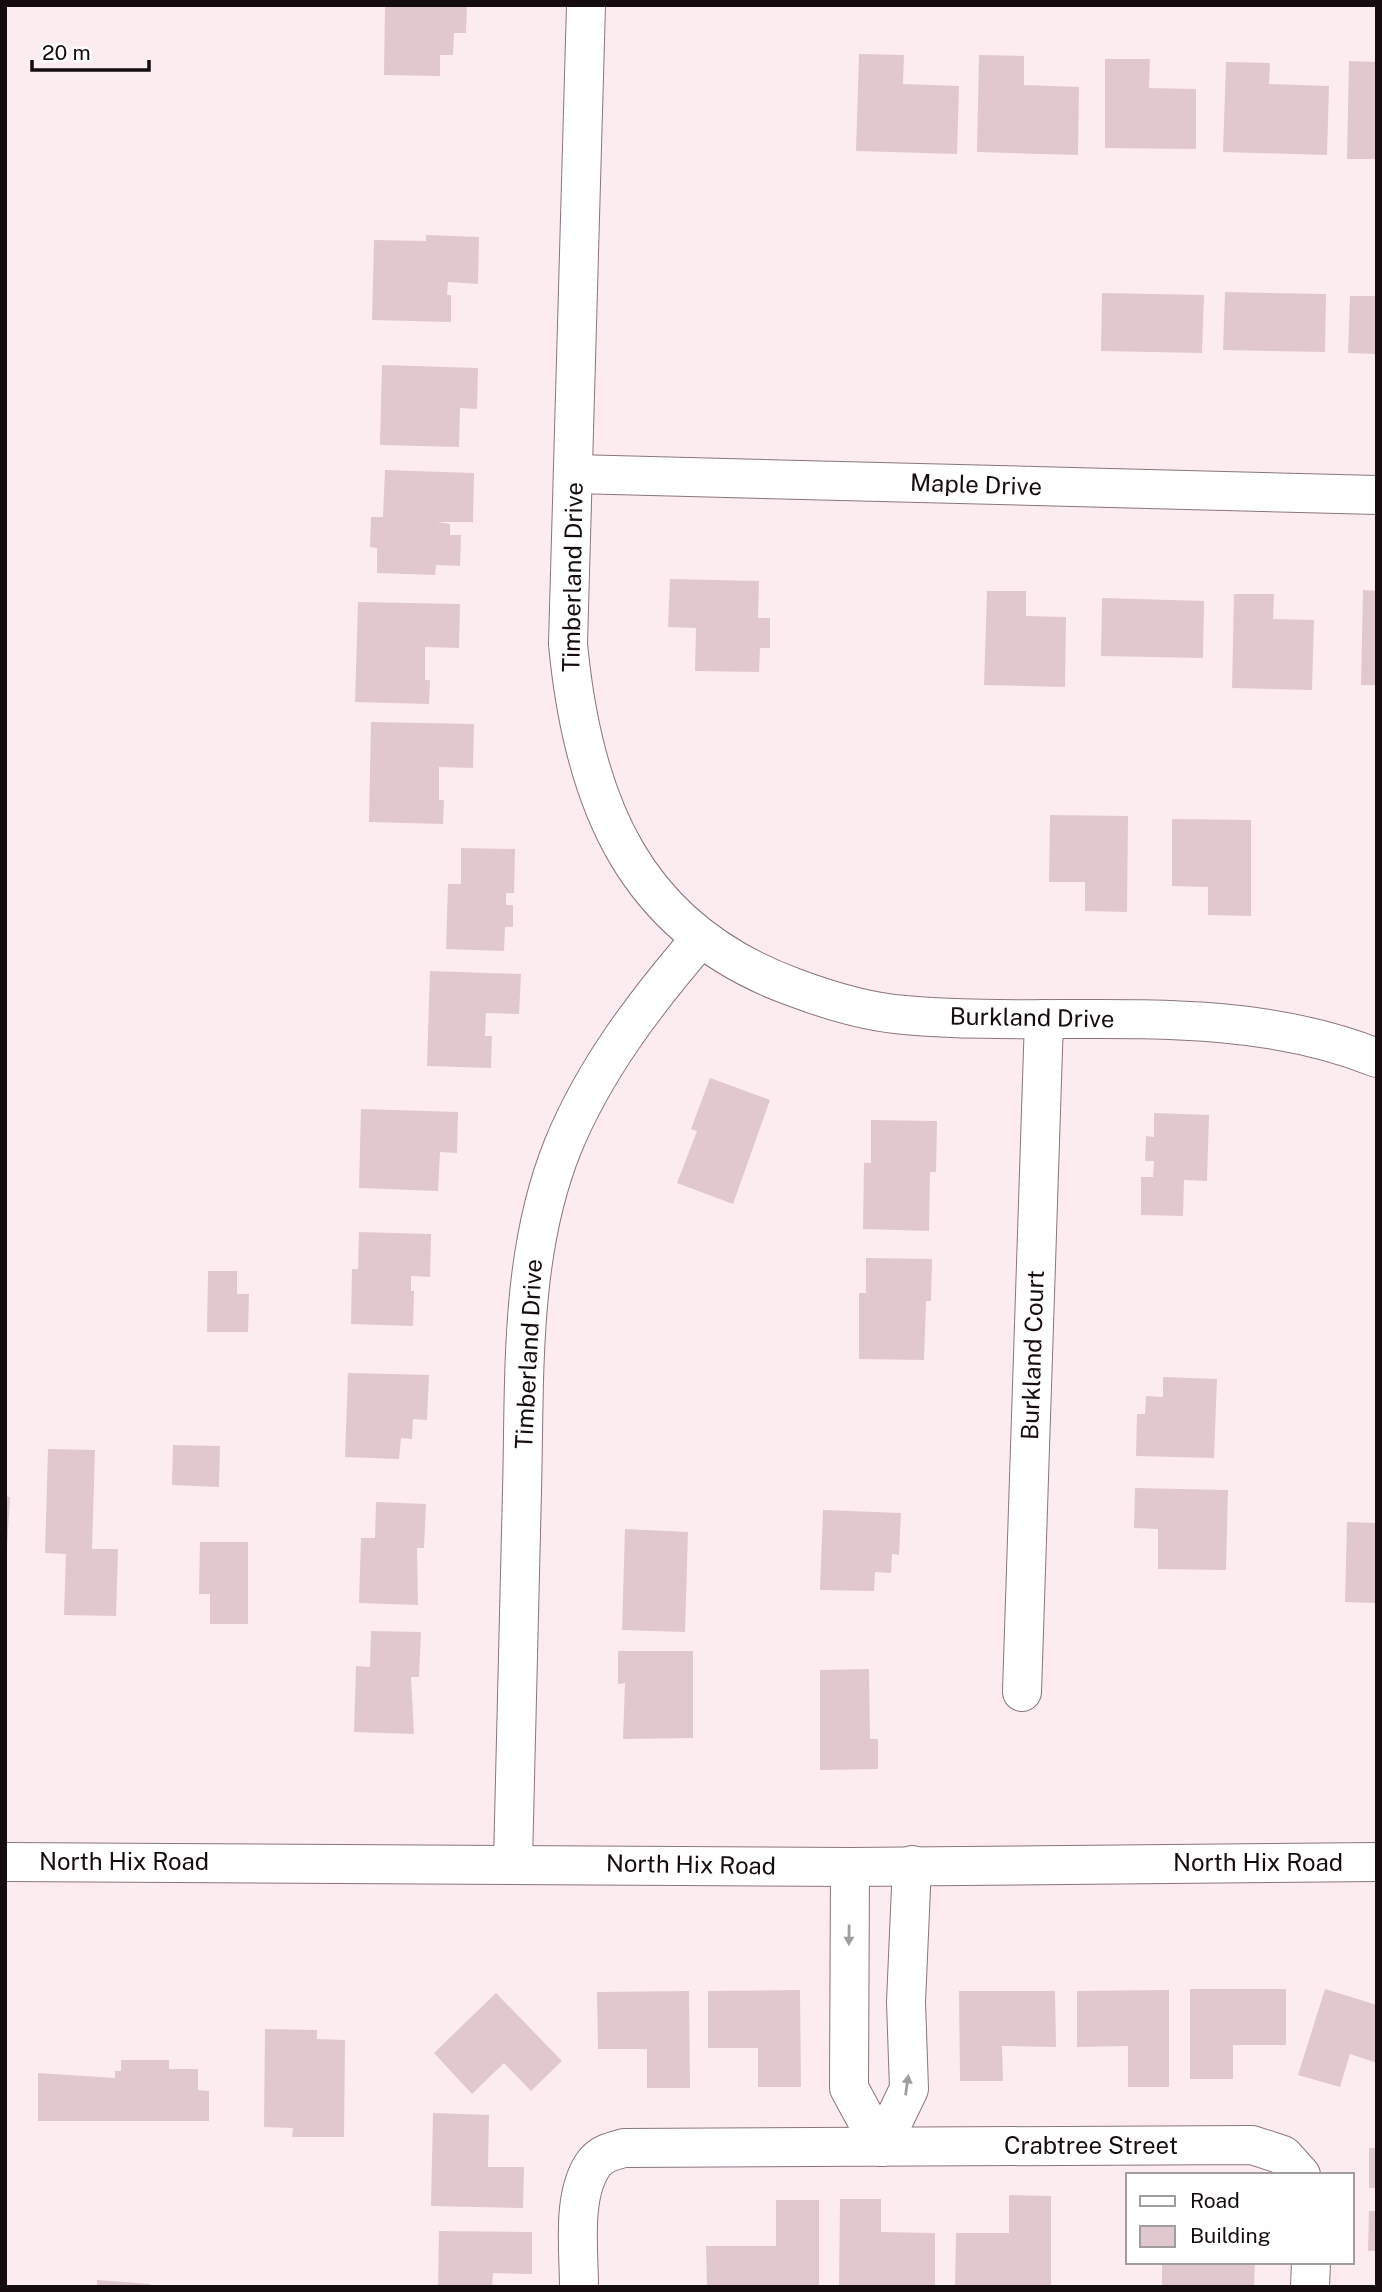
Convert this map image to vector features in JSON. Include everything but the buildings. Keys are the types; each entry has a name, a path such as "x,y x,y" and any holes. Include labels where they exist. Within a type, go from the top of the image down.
{"street":[{"name":"Timberland Drive","path":"513,1863 526,1333 538,1231 564,1145 600,1072 648,1000 700,939 663,904 630,860 601,804 583,747 574,704 568,644 575,474 586,5"},
{"name":"Maple Drive","path":"575,474 1377,495"},
{"name":"Burkland Drive","path":"700,939 758,974 845,1006 906,1015 1213,1022 1267,1028 1313,1038 1377,1058"},
{"name":"Burkland Court","path":"1022,1692 1044,1019"},
{"name":"North Hix Road","path":"5,1862 850,1867 1377,1863"},
{"path":"881,2147 909,2089 906,2002 912,1865"},
{"path":"850,1867 849,2088 881,2147"},
{"name":"Crabtree Street","path":"579,2287 580,2208 584,2183 595,2162 606,2153 624,2148 1252,2145 1275,2152 1298,2170"},
{"path":"1310,2287 1311,2264"}]}
